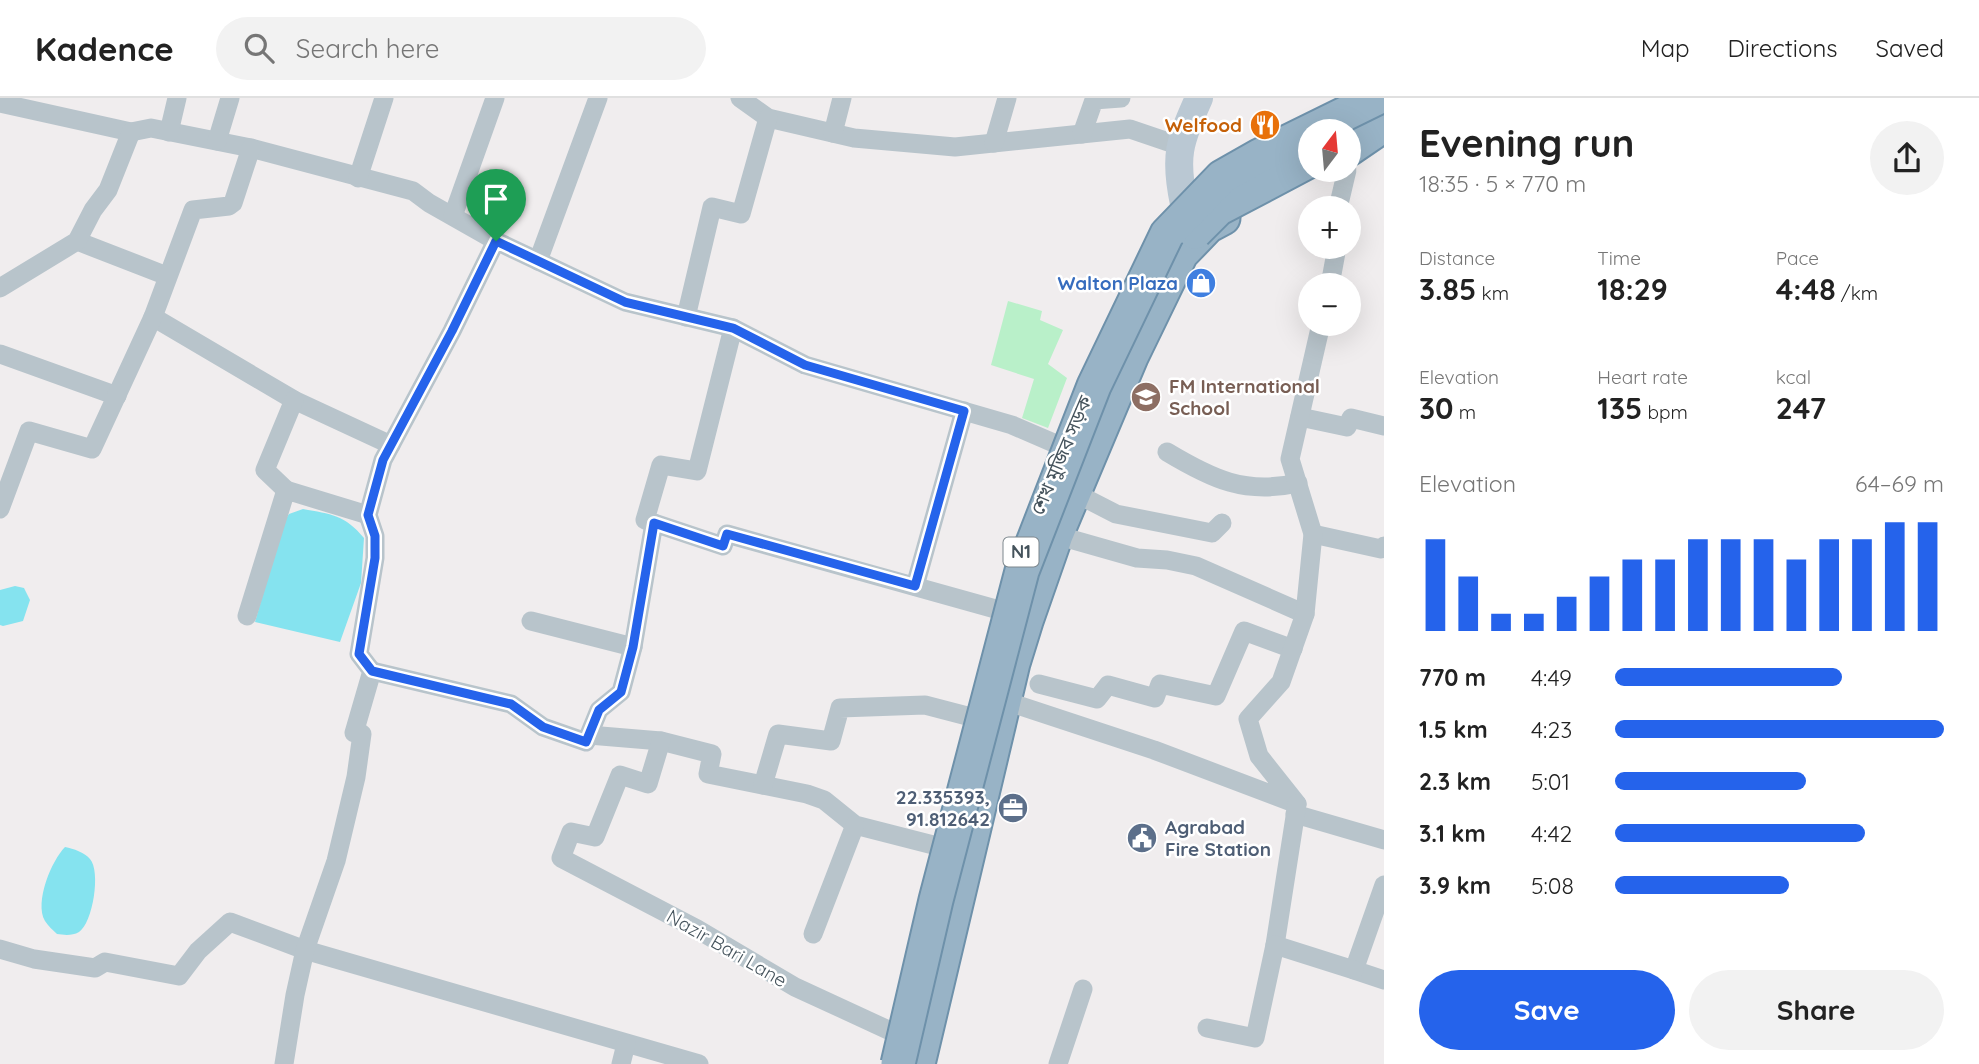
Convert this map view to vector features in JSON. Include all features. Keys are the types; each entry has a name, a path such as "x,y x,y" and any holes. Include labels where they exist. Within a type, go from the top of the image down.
{"highway":[{"path":"1350,119 1377,98"},
{"path":"895,1054 1022,571 1094,386 1167,234 1222,177 1377,98"},
{"path":"1362,135 1384,118"},
{"path":"1362,139 1384,125"},
{"name":"শেখ মুজিব সড়ক","path":"895,1054 971,717 999,610 1063,447 1154,241 1298,146"},
{"path":"912,1064 1034,581 1080,458 1176,252 1218,209 1298,167"},
{"name":"শেখ মুজিব সড়ক","path":"1185,220 1208,226 1298,179"},
{"name":"শেখ মুজিব সড়ক","path":"918,1064 1026,621 1056,535 1130,357 1181,254 1185,220"}],"main road":[{"path":"1185,220 1177,159 1199,98"}],"street":[{"path":"169,132 177,98"},
{"path":"217,141 230,98"},
{"path":"358,178 384,98"},
{"path":"453,216 495,98"},
{"path":"538,261 598,98"},
{"path":"740,98 768,118 854,138 955,147 1130,129 1180,146"},
{"path":"833,133 842,98"},
{"path":"994,143 1007,98"},
{"path":"1082,134 1088,99 1121,98"},
{"path":"0,103 131,132 151,128 251,148 413,191 496,241 625,302 733,328 805,365 1012,425 1063,447"},
{"path":"686,317 712,207 741,214 768,118"},
{"path":"0,289 77,242 93,210 108,190 131,132"},
{"path":"0,509 29,431 92,449 153,317 193,210 229,206 233,203 251,148"},
{"path":"496,241 452,331 383,460 368,515 375,536 375,558 359,654 372,671 511,704 543,727 586,742 599,710 621,692 633,647 654,523"},
{"path":"77,242 167,276"},
{"path":"153,317 293,400 391,445"},
{"path":"733,328 698,471 661,465 645,520 723,546 727,534 999,610"},
{"path":"1207,1028 1255,1038 1275,945 1296,809 1259,756 1248,719 1281,682 1305,614 1313,534 1290,459 1318,336"},
{"path":"0,354 117,396"},
{"path":"293,400 265,470 286,490 368,515"},
{"path":"915,586 964,411"},
{"path":"1300,417 1347,427 1351,418 1384,426"},
{"path":"1167,452 1198,471 1249,487 1273,488 1298,483"},
{"path":"247,616 286,490"},
{"path":"1075,493 1116,514 1149,522 1212,533 1222,523"},
{"path":"1313,534 1381,549 1384,546"},
{"path":"1056,535 1137,558 1196,566 1305,614"},
{"path":"531,621 633,647"},
{"path":"1039,684 1097,699 1108,685 1155,698 1160,684 1216,696 1244,631 1293,649"},
{"path":"284,1064 305,950 336,861 356,777 362,734 354,733 372,671"},
{"path":"1005,701 1142,746 1296,809 1384,840"},
{"path":"764,785 778,734 831,741 840,708 925,705 971,717"},
{"path":"589,735 661,741 712,754 708,774 824,800 855,825 941,847"},
{"name":"Nazir Bari Lane","path":"661,741 648,784 620,775 595,837 571,832 561,858 697,929 795,987 895,1054"},
{"path":"813,934 855,825"},
{"path":"1354,970 1384,885"},
{"path":"0,949 34,960 95,968 105,962 179,976 198,951 230,922 305,950 699,1064"},
{"path":"1275,945 1384,980"},
{"path":"1058,1064 1083,989"},
{"path":"621,1064 626,1044"}],"green space":[{"path":"1008,301 1042,311 1040,320 1063,330 1048,364 1067,378 1048,428 1022,418 1034,379 991,365"}],"water":[{"path":"303,509 344,520 364,538 361,583 340,642 255,622 283,523 289,514"},
{"path":"15,586 24,588 30,600 23,621 0,625 0,590"},
{"path":"65,847 88,857 95,874 94,897 88,918 79,932 68,935 57,934 45,921 42,913 46,882 55,861"}],"place":[{"name":"Welfood","path":"1265,125"},
{"name":"Walton Plaza","path":"1201,283"},
{"name":"FM International School","path":"1146,397"},
{"name":"22.335393, 91.812642","path":"1013,808"},
{"name":"Agrabad Fire Station","path":"1142,838"}],"route":[{"path":"496,241 625,302 733,328 805,365 964,411 915,586 727,534 723,546 654,523 633,647 621,692 599,710 586,742 543,727 511,704 372,671 359,654 375,558 375,536 368,515 383,460 452,331 496,241"}]}
